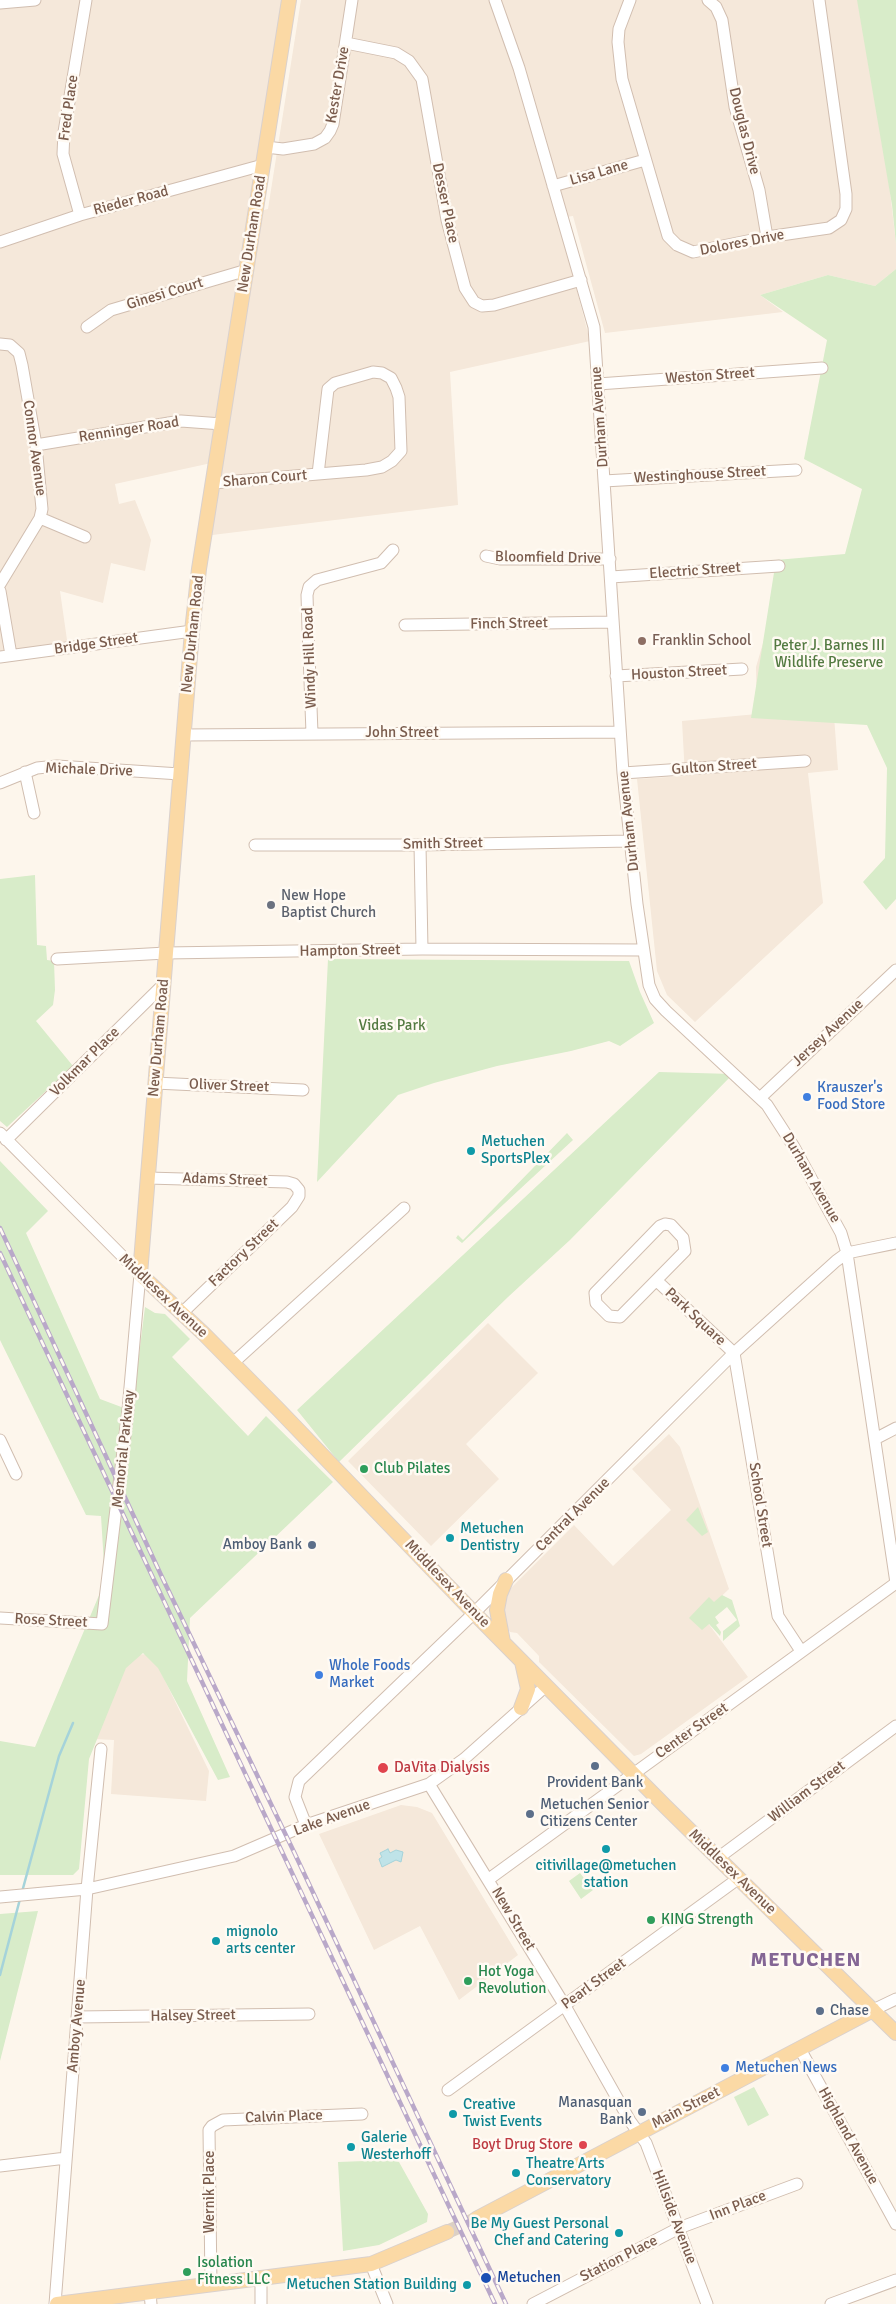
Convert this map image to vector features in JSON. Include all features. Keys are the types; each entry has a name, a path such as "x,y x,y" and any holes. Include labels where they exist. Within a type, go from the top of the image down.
{"main road":[{"name":"New Durham Road","path":"140,1274 192,631 222,424 289,0"},
{"name":"Middlesex Avenue","path":"140,1274 233,1363 546,1686 896,2033"},
{"path":"504,1643 497,1612 500,1594 506,1580"},
{"path":"520,1708 528,1689 522,1661"},
{"name":"Main Street","path":"476,2219 873,2010"},
{"path":"56,2304 151,2298 211,2285 371,2264 447,2232"}],"street":[{"path":"0,3 35,0"},
{"name":"Fred Place","path":"80,215 63,154 64,132 86,0"},
{"name":"Kester Drive","path":"266,146 283,149 314,144 324,138 333,124 352,0"},
{"name":"Durham Avenue","path":"495,0 519,68 594,328 623,773 643,950 649,985 656,999 692,1036 760,1098 772,1113 790,1140 834,1217 847,1253 896,1583"},
{"name":"Dolores Drive","path":"630,0 620,29 618,58 622,79 668,236 686,251 692,252 767,237 829,228 841,220 846,209 843,171 819,0"},
{"name":"Douglas Drive","path":"708,0 716,8 722,20 735,107 759,190 767,237"},
{"name":"Desser Place","path":"346,43 396,53 409,61 422,79 447,220 465,288 474,302 482,306 494,305 581,280"},
{"name":"Lisa Lane","path":"553,186 645,160"},
{"name":"Rieder Road","path":"0,242 80,215 263,165"},
{"name":"Ginesi Court","path":"87,327 111,310 246,270"},
{"name":"Connor Avenue","path":"0,344 10,345 19,353 36,445 42,496 40,518 0,584"},
{"name":"Weston Street","path":"598,384 822,368"},
{"name":"Sharon Court","path":"213,483 366,470 382,467 399,455 401,451 399,396 390,378 382,373 374,372 335,384 328,389 318,474"},
{"name":"Renninger Road","path":"36,445 181,422 222,424"},
{"name":"Westinghouse Street","path":"604,481 796,470"},
{"path":"40,518 85,537"},
{"name":"Windy Hill Road","path":"312,733 308,628 308,594 310,586 317,580 381,563 393,550"},
{"name":"Bloomfield Drive","path":"486,556 500,559 610,559"},
{"name":"Electric Street","path":"611,577 779,566"},
{"path":"0,591 5,656"},
{"name":"Finch Street","path":"405,625 613,622"},
{"name":"Bridge Street","path":"5,656 192,631"},
{"name":"Houston Street","path":"616,676 742,669"},
{"name":"John Street","path":"183,735 620,732"},
{"name":"Gulton Street","path":"623,773 805,761"},
{"name":"Michale Drive","path":"0,783 37,768 57,766 180,774"},
{"path":"25,772 34,813"},
{"name":"Smith Street","path":"255,845 420,845 630,841"},
{"path":"420,845 422,950"},
{"name":"Hampton Street","path":"57,959 166,953 643,950"},
{"name":"Jersey Avenue","path":"760,1098 896,970"},
{"name":"Volkmar Place","path":"3,1137 163,985"},
{"name":"Oliver Street","path":"155,1083 303,1090"},
{"name":"Middlesex Avenue","path":"3,1137 140,1274"},
{"name":"Adams Street","path":"148,1178 287,1182 294,1184 298,1190"},
{"name":"Factory Street","path":"182,1314 292,1207 297,1200 298,1190"},
{"path":"233,1363 404,1208"},
{"path":"665,1224 671,1225 683,1238 685,1251 657,1281 620,1318 609,1316 596,1303 595,1293 660,1226 665,1224"},
{"name":"Central Avenue","path":"306,1825 295,1797 299,1782 474,1613 734,1353 847,1253 896,1243"},
{"name":"Memorial Parkway","path":"102,1624 128,1410 140,1274"},
{"name":"Park Square","path":"657,1281 734,1353"},
{"name":"School Street","path":"734,1353 778,1616 801,1651"},
{"path":"875,1439 896,1428"},
{"path":"0,1440 16,1474"},
{"name":"Center Street","path":"489,1878 896,1583"},
{"name":"Rose Street","path":"0,1618 102,1624"},
{"name":"Lake Avenue","path":"13,1896 87,1889 234,1856 270,1843 306,1825 429,1784 464,1759 546,1686"},
{"name":"William Street","path":"718,1858 896,1726"},
{"name":"Amboy Avenue","path":"56,2304 87,1889 101,1749"},
{"name":"New Street","path":"429,1784 489,1878 639,2133"},
{"name":"Pearl Street","path":"448,2090 739,1878"},
{"path":"0,1893 13,1896"},
{"path":"0,1897 13,1896"},
{"name":"Main Street","path":"873,2010 896,1999"},
{"name":"Halsey Street","path":"77,2017 309,2014"},
{"name":"Highland Avenue","path":"800,2049 896,2224"},
{"name":"Calvin Place","path":"209,2130 215,2123 223,2120 362,2114"},
{"name":"Wernik Place","path":"209,2130 211,2285"},
{"name":"Hillside Avenue","path":"639,2133 646,2143 707,2304"},
{"path":"0,2166 66,2158"},
{"name":"Inn Place","path":"679,2228 797,2184"},
{"name":"Station Place","path":"532,2303 679,2228"},
{"path":"371,2264 387,2304"},
{"path":"261,2278 261,2304"},
{"path":"831,2304 851,2300 896,2280"}],"shaded area":[{"path":"0,0 289,0 256,212 268,209 301,0 868,0 896,244 896,269 875,286 828,275 760,295 783,312 605,333 573,216 558,218 590,341 450,372 458,505 204,536 216,462 115,484 119,504 135,500 151,540 145,571 111,563 103,603 60,591 68,647 0,657"},
{"path":"823,566 838,770 808,773 823,903 695,1022 667,995 657,971 637,779 685,776 682,721 757,714 756,667 785,568"},
{"path":"488,1323 538,1373 466,1444 499,1479 431,1546 348,1461"},
{"path":"669,1434 680,1447 729,1589 702,1615 748,1677 641,1754 634,1756 539,1662 539,1656 517,1633 510,1632 506,1626 502,1607 509,1590 574,1525 613,1566 671,1510 632,1469"},
{"path":"152,1654 209,1771 206,1801 111,1794 114,1740 93,1739 128,1655"},
{"path":"401,1805 417,1807 432,1813 518,1955 459,2000 420,1926 374,1950 319,1834"}],"green space":[{"path":"857,0 896,0 896,244 892,205"},
{"name":"Peter J. Barnes III Wildlife Preserve","path":"896,269 896,899 886,910 863,882 885,858 887,768 867,725 751,718 776,560 845,554 862,489 804,459 827,340 760,295 828,275 875,286"},
{"path":"35,875 37,945 46,946 47,960 54,961 55,990 53,1005 36,1021 73,1066 7,1127 0,1121 0,879"},
{"name":"Vidas Park","path":"328,959 629,961 654,1023 620,1046 609,1041 497,1066 398,1095 317,1182"},
{"path":"659,1072 733,1074 570,1240 508,1297 339,1462 297,1410"},
{"path":"567,1133 573,1140 462,1243 456,1238 458,1235 463,1240"},
{"path":"0,1161 48,1211 26,1233 100,1399 132,1411 145,1307 155,1313 165,1314 190,1339 172,1357 248,1436 266,1416 333,1482 190,1618 187,1681 230,1777 218,1780 158,1668 143,1653 126,1668 89,1759 79,1869 73,1875 0,1875 0,1741 35,1747 105,1581 101,1516 86,1515 0,1340"},
{"path":"698,1507 708,1532 702,1536 686,1520"},
{"path":"722,1595 732,1600 740,1626 723,1641 723,1631 737,1620 727,1607 715,1617 719,1623 716,1625 721,1632 720,1636 709,1624 702,1630 689,1618 709,1597 714,1602"},
{"path":"580,1873 593,1890 581,1899 569,1881"},
{"path":"38,1911 0,2061 0,1914"},
{"path":"754,2087 769,2115 748,2126 734,2097"},
{"path":"393,2160 399,2162 428,2214 427,2222 379,2245 343,2251 338,2162"}],"water":[{"path":"388,1849 390,1853 396,1850 403,1852 401,1862 396,1860 382,1867 379,1859 382,1857 380,1853"}],"waterway":[{"path":"22,1892 59,1756 73,1723"},
{"path":"0,1975 20,1899"}],"tunnel":[{"path":"447,2232 476,2219"}],"railway":[{"path":"0,1228 161,1575 294,1852 506,2304"},
{"path":"0,1253 495,2304"}],"place":[{"name":"Franklin School","path":"642,641"},
{"name":"New Hope Baptist Church","path":"271,905"},
{"name":"Krauszer's Food Store","path":"807,1097"},
{"name":"Metuchen SportsPlex","path":"471,1151"},
{"name":"Club Pilates","path":"364,1469"},
{"name":"Metuchen Dentistry","path":"450,1538"},
{"name":"Amboy Bank","path":"312,1545"},
{"name":"Whole Foods Market","path":"319,1675"},
{"name":"Provident Bank","path":"595,1766"},
{"name":"DaVita Dialysis","path":"383,1768"},
{"name":"Metuchen Senior Citizens Center","path":"530,1814"},
{"name":"citivillage@metuchen station","path":"606,1849"},
{"name":"KING Strength","path":"651,1920"},
{"name":"mignolo arts center","path":"216,1941"},
{"name":"Hot Yoga Revolution","path":"468,1981"},
{"name":"Chase","path":"820,2011"},
{"name":"Metuchen News","path":"725,2068"},
{"name":"Manasquan Bank","path":"642,2112"},
{"name":"Creative Twist Events","path":"453,2114"},
{"name":"Boyt Drug Store","path":"583,2145"},
{"name":"Galerie Westerhoff","path":"351,2147"},
{"name":"Theatre Arts Conservatory","path":"516,2173"},
{"name":"Be My Guest Personal Chef and Catering","path":"619,2233"},
{"name":"Isolation Fitness LLC","path":"187,2272"},
{"name":"Metuchen","path":"486,2278"},
{"name":"Metuchen Station Building","path":"467,2285"}],"district":[{"name":"METUCHEN","path":"806,1961"}]}
